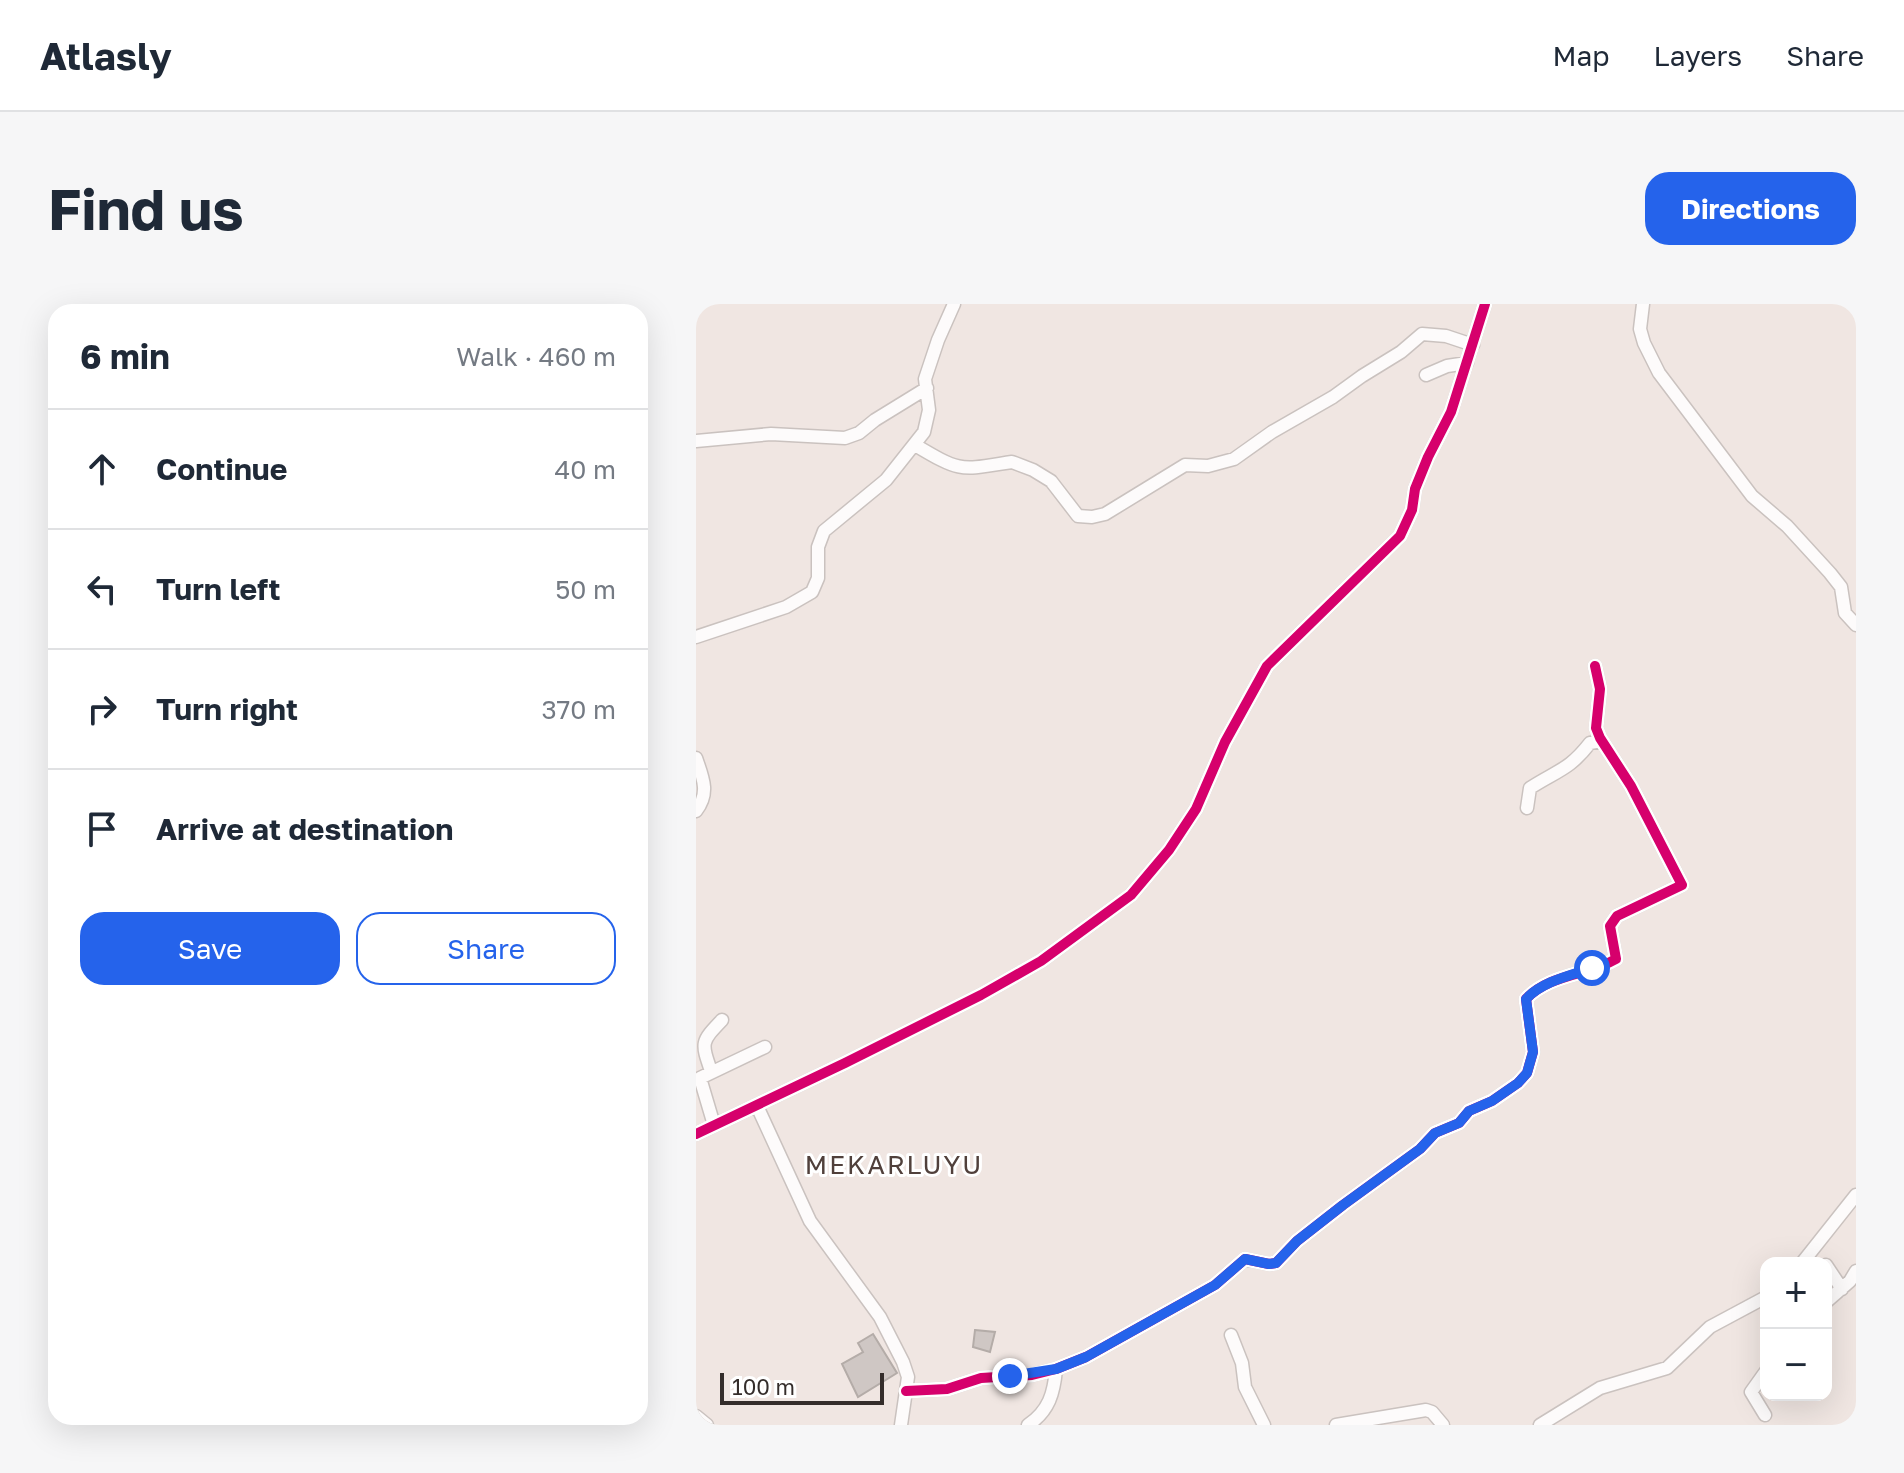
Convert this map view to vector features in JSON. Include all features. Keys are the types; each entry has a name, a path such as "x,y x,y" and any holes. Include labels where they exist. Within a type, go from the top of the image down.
{"street":[{"path":"696,637 786,607 806,598 816,586 818,547 824,531 886,480 924,432 927,420 925,379 954,304"},
{"path":"696,1134 981,995 1041,961 1131,895 1169,850 1196,809 1225,742 1267,666 1400,536 1412,510 1415,489 1428,457 1451,412 1485,304"},
{"path":"1643,304 1640,329 1659,373 1752,496 1787,526 1841,587 1845,613 1856,625"},
{"path":"915,445 946,463 964,469 1019,463 1051,481 1078,516 1092,517 1105,514 1185,465 1216,465 1234,459 1401,352 1422,334 1446,336 1473,345"},
{"path":"1426,375 1447,366 1467,363"},
{"path":"696,441 760,434 845,438 859,433 927,388"},
{"path":"906,1391 947,1389 981,1378 1032,1375 1056,1369 1086,1357 1215,1285 1245,1259 1276,1263 1297,1241 1420,1149 1435,1133 1459,1123 1469,1111 1492,1101 1518,1083 1527,1073 1533,1052 1526,999 1531,993 1554,982 1612,962 1616,955 1610,926 1617,916 1682,885 1631,786 1596,728 1600,689 1595,666"},
{"path":"1527,808 1530,788 1570,767 1590,743 1602,741"},
{"path":"696,758 705,791 704,800 696,811"},
{"path":"711,1071 703,1041 722,1020"},
{"path":"714,1125 699,1080 711,1071 765,1047"},
{"path":"757,1106 810,1221 880,1317 903,1362 908,1377 901,1425"},
{"path":"1807,1257 1856,1195"},
{"path":"1815,1248 1821,1257"},
{"path":"1832,1297 1855,1277 1856,1263"},
{"path":"1832,1274 1842,1289"},
{"path":"1540,1425 1600,1388 1667,1368 1710,1327 1760,1300"},
{"path":"1231,1335 1242,1363 1249,1397 1264,1425"},
{"path":"1036,1423 1052,1398 1056,1369"},
{"path":"1760,1379 1751,1392 1765,1415"},
{"path":"1336,1425 1426,1410 1432,1412 1443,1425"},
{"path":"696,1416 707,1425"}],"building":[{"path":"975,1330 995,1332 990,1352 973,1347"},
{"path":"873,1334 897,1373 858,1397 842,1364 863,1352 858,1343"}],"cycle path":[{"path":"696,1134 981,995 1041,961 1131,895 1169,850 1196,809 1225,742 1267,666 1400,536 1412,510 1415,489 1428,457 1451,412 1485,304"},
{"path":"906,1391 947,1389 981,1378 1032,1375 1056,1369 1086,1357 1215,1285 1245,1259 1276,1263 1297,1241 1420,1149 1435,1133 1459,1123 1469,1111 1492,1101 1518,1083 1527,1073 1533,1052 1526,999 1546,984 1616,959 1610,926 1617,916 1682,885 1631,786 1596,728 1600,689 1595,666"}],"district":[{"name":"MEKARLUYU","path":"894,1165"}],"route":[{"path":"1010,1376 1056,1369 1086,1357 1215,1285 1245,1259 1276,1263 1297,1241 1420,1149 1435,1133 1459,1123 1469,1111 1492,1101 1518,1083 1531,1065 1533,1052 1526,999 1531,993 1554,982 1592,968"}]}
